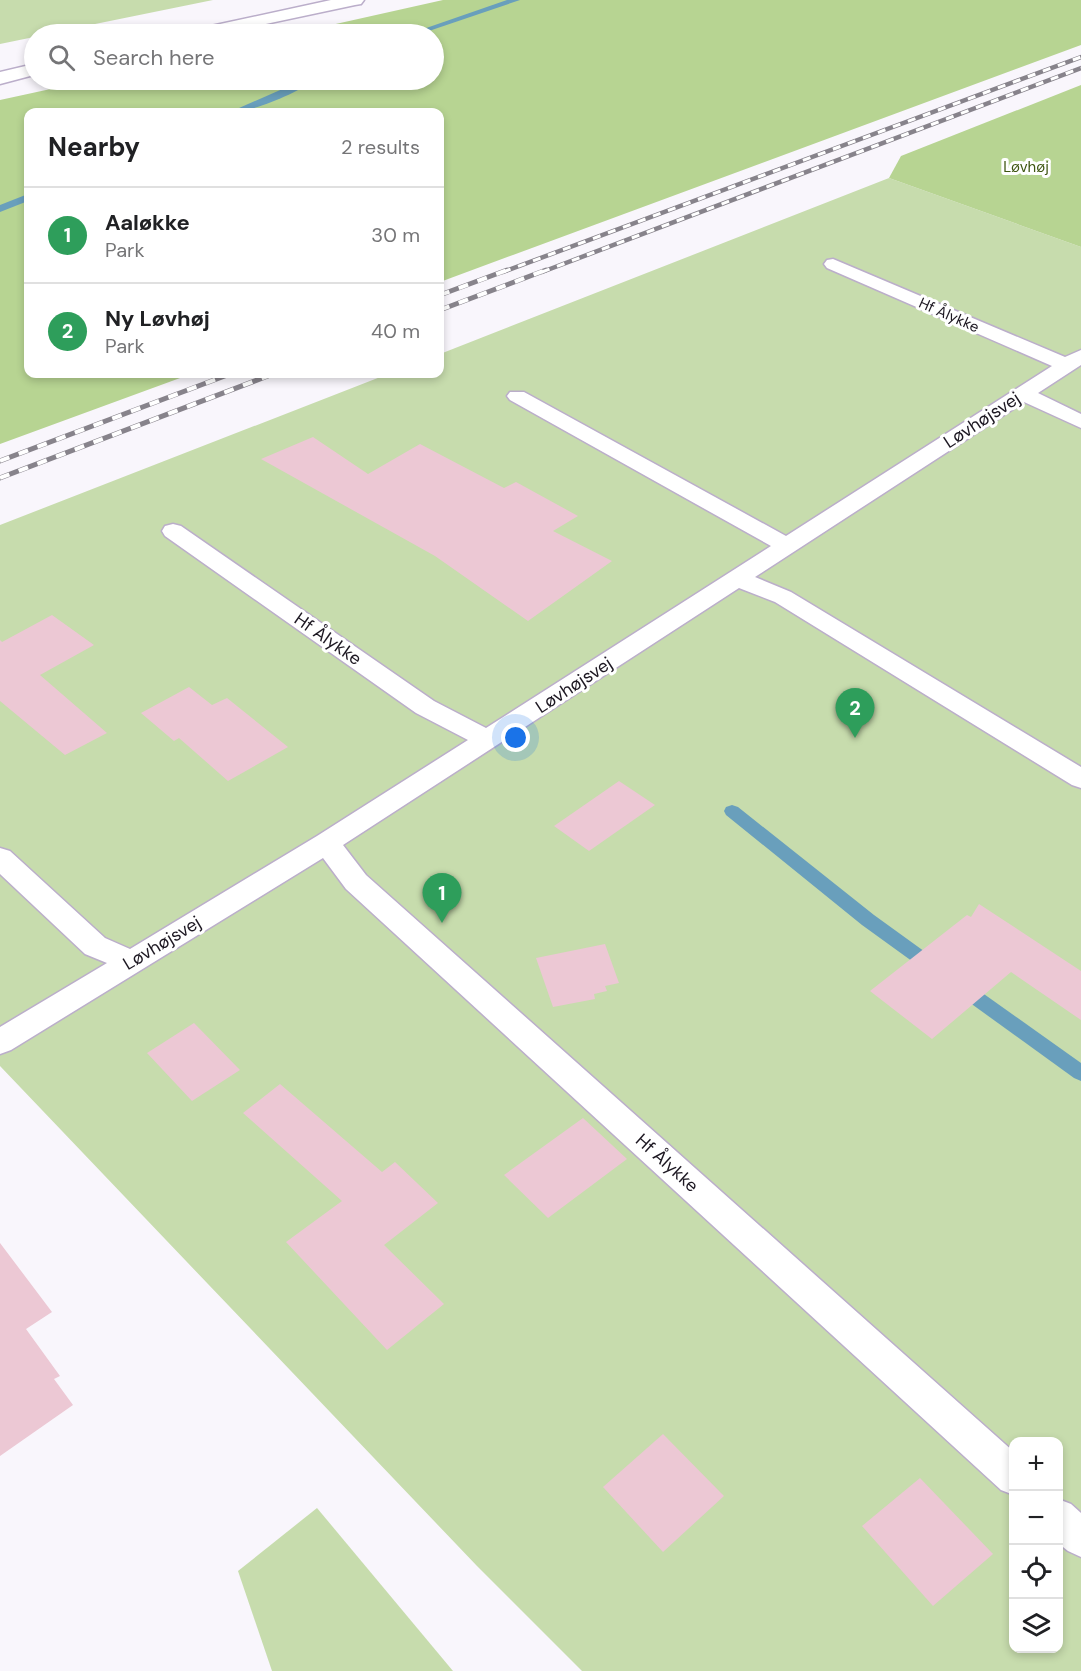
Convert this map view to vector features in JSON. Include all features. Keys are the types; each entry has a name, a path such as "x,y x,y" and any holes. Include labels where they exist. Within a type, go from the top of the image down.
{"main road":[{"path":"244,24 356,0"},
{"path":"0,78 24,72"}],"lane":[{"name":"Hf Ålykke","path":"833,264 1073,361"},
{"name":"Løvhøjsvej","path":"0,1042 327,843 1073,361"},
{"path":"1023,393 1081,422"},
{"path":"517,396 788,546"},
{"name":"Hf Ålykke","path":"173,531 425,707 488,740"},
{"path":"738,579 783,597 1081,779"},
{"name":"Hf Ålykke","path":"327,843 356,882 1009,1472"},
{"path":"0,858 95,946 131,961"},
{"path":"1063,1521 1081,1538"}],"green space":[{"path":"0,0 213,0 95,24 24,24 24,39 0,44"},
{"path":"443,0 1081,0 1081,45 444,281 444,108 24,108 24,378 180,378 0,444 0,100 46,90 444,90 444,24 336,24"},
{"name":"Løvhøj","path":"1081,85 1081,247 889,178 901,156"},
{"path":"889,178 1081,247 1081,1671 582,1671 477,1566 0,1066 0,525 378,378 444,378 444,352"},
{"path":"317,1508 453,1671 272,1671 238,1571"}],"building":[{"path":"313,437 368,474 420,444 504,488 516,482 578,516 553,531 612,561 528,621 435,556 261,459"},
{"path":"52,615 94,645 40,675 107,733 65,755 0,701 0,640 2,642"},
{"path":"189,687 212,705 227,698 288,747 228,781 179,738 174,741 141,713"},
{"path":"619,781 655,805 589,851 554,826"},
{"path":"979,904 1081,971 1081,1020 1011,972 932,1039 870,991 967,915 971,917"},
{"path":"605,944 619,983 605,986 607,991 594,994 595,999 553,1007 536,958"},
{"path":"194,1023 240,1070 192,1101 147,1053"},
{"path":"280,1084 382,1172 395,1162 438,1203 384,1245 444,1304 387,1350 286,1242 342,1201 243,1113"},
{"path":"583,1118 627,1159 548,1218 504,1175"},
{"path":"0,1243 52,1312 26,1329 60,1376 54,1379 73,1405 0,1456"},
{"path":"663,1434 724,1496 663,1552 603,1487"},
{"path":"920,1478 993,1554 933,1606 862,1526"}],"waterway":[{"path":"443,24 516,0"},
{"path":"245,108 289,90"},
{"path":"0,209 24,199"},
{"path":"732,811 868,920 933,967"},
{"path":"961,987 1081,1073"}],"railway":[{"path":"503,272 1081,57"},
{"path":"542,272 1081,68"},
{"path":"444,294 507,270"},
{"path":"444,308 546,270"},
{"path":"0,461 219,378"},
{"path":"0,478 262,378"}],"place":[{"name":"Ny Løvhøj","path":"855,738"},
{"name":"Aaløkke","path":"442,923"}]}
